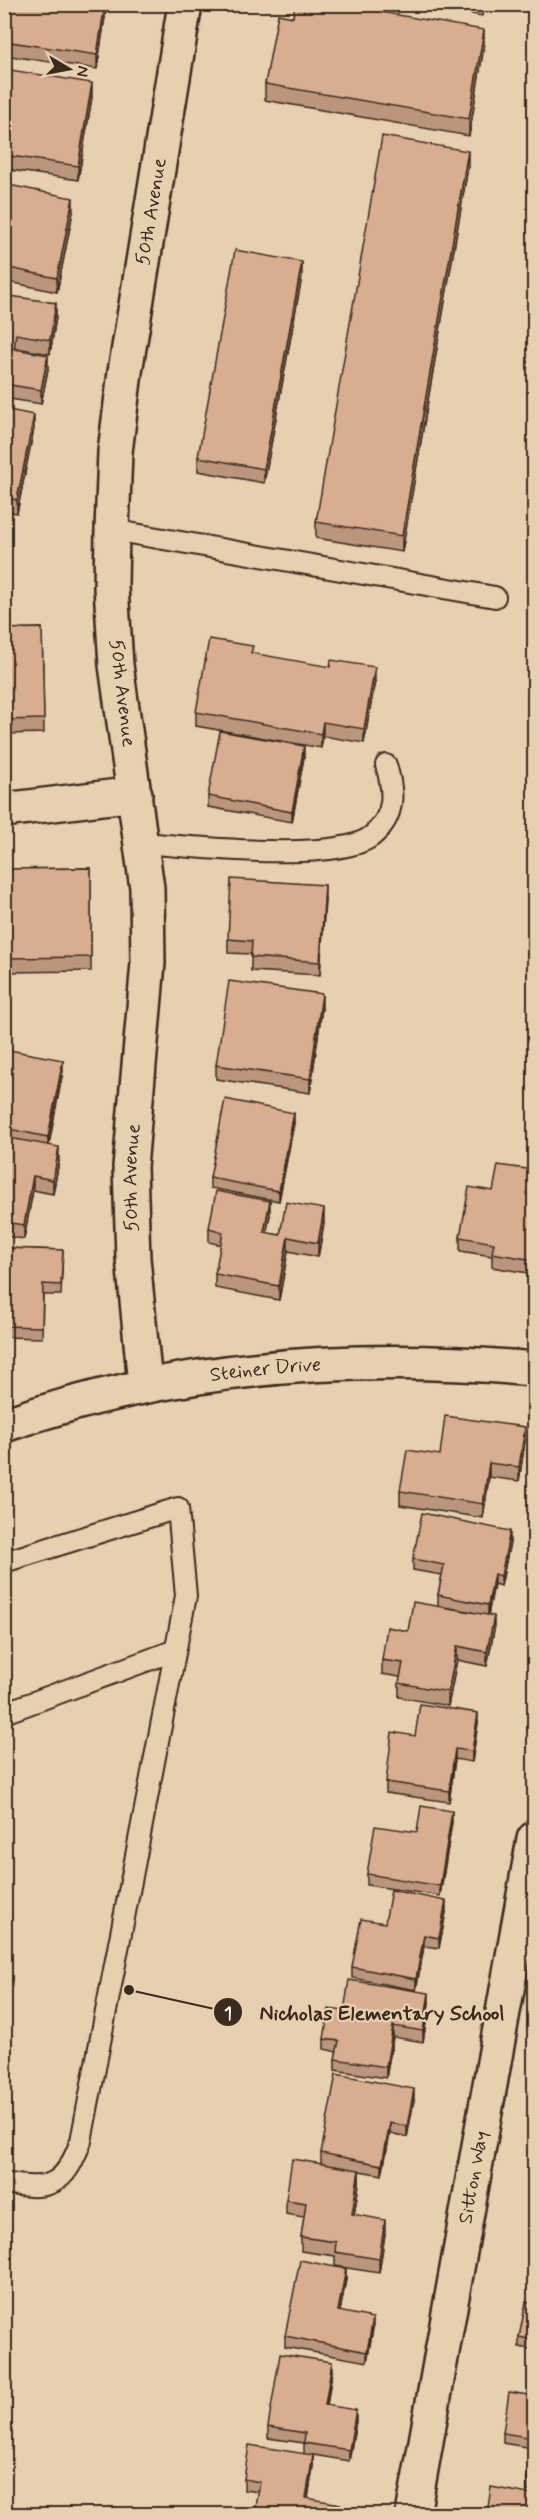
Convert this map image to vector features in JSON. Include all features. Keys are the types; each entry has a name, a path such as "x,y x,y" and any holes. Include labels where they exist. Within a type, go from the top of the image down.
{"street":[{"name":"50th Avenue","path":"145,1385 133,1258 130,1167 148,963 147,888 116,665 111,587 112,530 115,452 125,372 185,4"},
{"path":"4,810 135,794"},
{"name":"Steiner Drive","path":"4,1425 145,1385 314,1364 399,1362 534,1369"},
{"name":"Sitton Way","path":"413,2514 534,1839"}],"lane":[{"path":"112,530 495,597"},
{"path":"142,843 270,851 348,847 372,837 389,818 394,789 386,765"},
{"path":"4,1562 178,1508 186,1596 173,1651 81,2141 72,2164 60,2179 36,2189 4,2183"},
{"path":"4,1713 173,1651"}],"building":[{"path":"10,4 105,4 97,55 4,41"},
{"path":"295,4 335,4 484,30 469,119 265,84 278,14 293,17"},
{"path":"4,69 92,83 78,166 4,155"},
{"path":"382,136 468,151 402,536 316,522"},
{"path":"4,184 73,198 57,278 4,267"},
{"path":"235,250 302,262 264,469 198,457"},
{"path":"4,295 56,303 50,340 16,334 14,349 48,355 41,390 4,384"},
{"path":"4,409 34,415 17,500 4,497"},
{"path":"42,628 44,719 4,720 4,629"},
{"path":"209,639 253,646 251,653 330,667 331,660 375,667 364,729 323,722 321,734 196,712"},
{"path":"220,731 304,746 292,812 208,796"},
{"path":"91,868 91,957 4,958 4,869"},
{"path":"231,879 325,885 320,962 251,957 252,941 228,939"},
{"path":"229,981 322,994 310,1079 216,1065"},
{"path":"4,1049 63,1060 48,1137 4,1128"},
{"path":"225,1099 294,1113 279,1191 210,1178"},
{"path":"4,1137 59,1147 53,1180 33,1176 24,1225 4,1222"},
{"path":"498,1165 534,1170 532,1182 534,1183 534,1260 492,1253 494,1243 460,1237 469,1187 493,1191"},
{"path":"216,1191 270,1201 264,1232 280,1235 286,1202 324,1209 318,1243 288,1237 279,1286 215,1274 223,1232 209,1228"},
{"path":"4,1248 63,1250 61,1285 43,1284 42,1327 4,1326"},
{"path":"445,1416 525,1427 519,1467 489,1463 483,1504 400,1491 407,1450 440,1455"},
{"path":"422,1513 510,1531 501,1576 494,1574 488,1605 438,1595 444,1565 413,1559"},
{"path":"413,1602 494,1616 487,1652 457,1646 448,1692 399,1683 403,1663 382,1660 387,1627 408,1631"},
{"path":"420,1704 478,1713 472,1751 455,1749 449,1791 386,1782 392,1732 415,1736"},
{"path":"421,1806 452,1811 440,1886 367,1874 375,1826 417,1832"},
{"path":"391,1890 446,1901 439,1938 424,1935 416,1979 352,1967 361,1919 385,1923"},
{"path":"349,1980 429,1993 423,2031 393,2026 386,2067 335,2059 339,2041 324,2039 329,2009 344,2011"},
{"path":"336,2074 414,2089 407,2126 390,2123 382,2165 321,2153"},
{"path":"292,2159 359,2170 352,2214 385,2220 379,2259 335,2252 336,2242 301,2237 306,2203 286,2200"},
{"path":"300,2260 346,2269 338,2311 373,2318 367,2352 285,2336"},
{"path":"526,2302 534,2304 534,2340 519,2337"},
{"path":"280,2354 332,2362 325,2405 356,2410 349,2450 304,2443 305,2433 268,2427"},
{"path":"509,2392 534,2396 534,2438 503,2433"},
{"path":"534,2438 534,2481 527,2480"},
{"path":"249,2445 313,2455 306,2498 340,2504 338,2514 255,2514 260,2482 244,2479"},
{"path":"491,2487 534,2495 534,2514 487,2514"}],"place":[{"name":"Nicholas Elementary School","path":"129,1990"}]}
